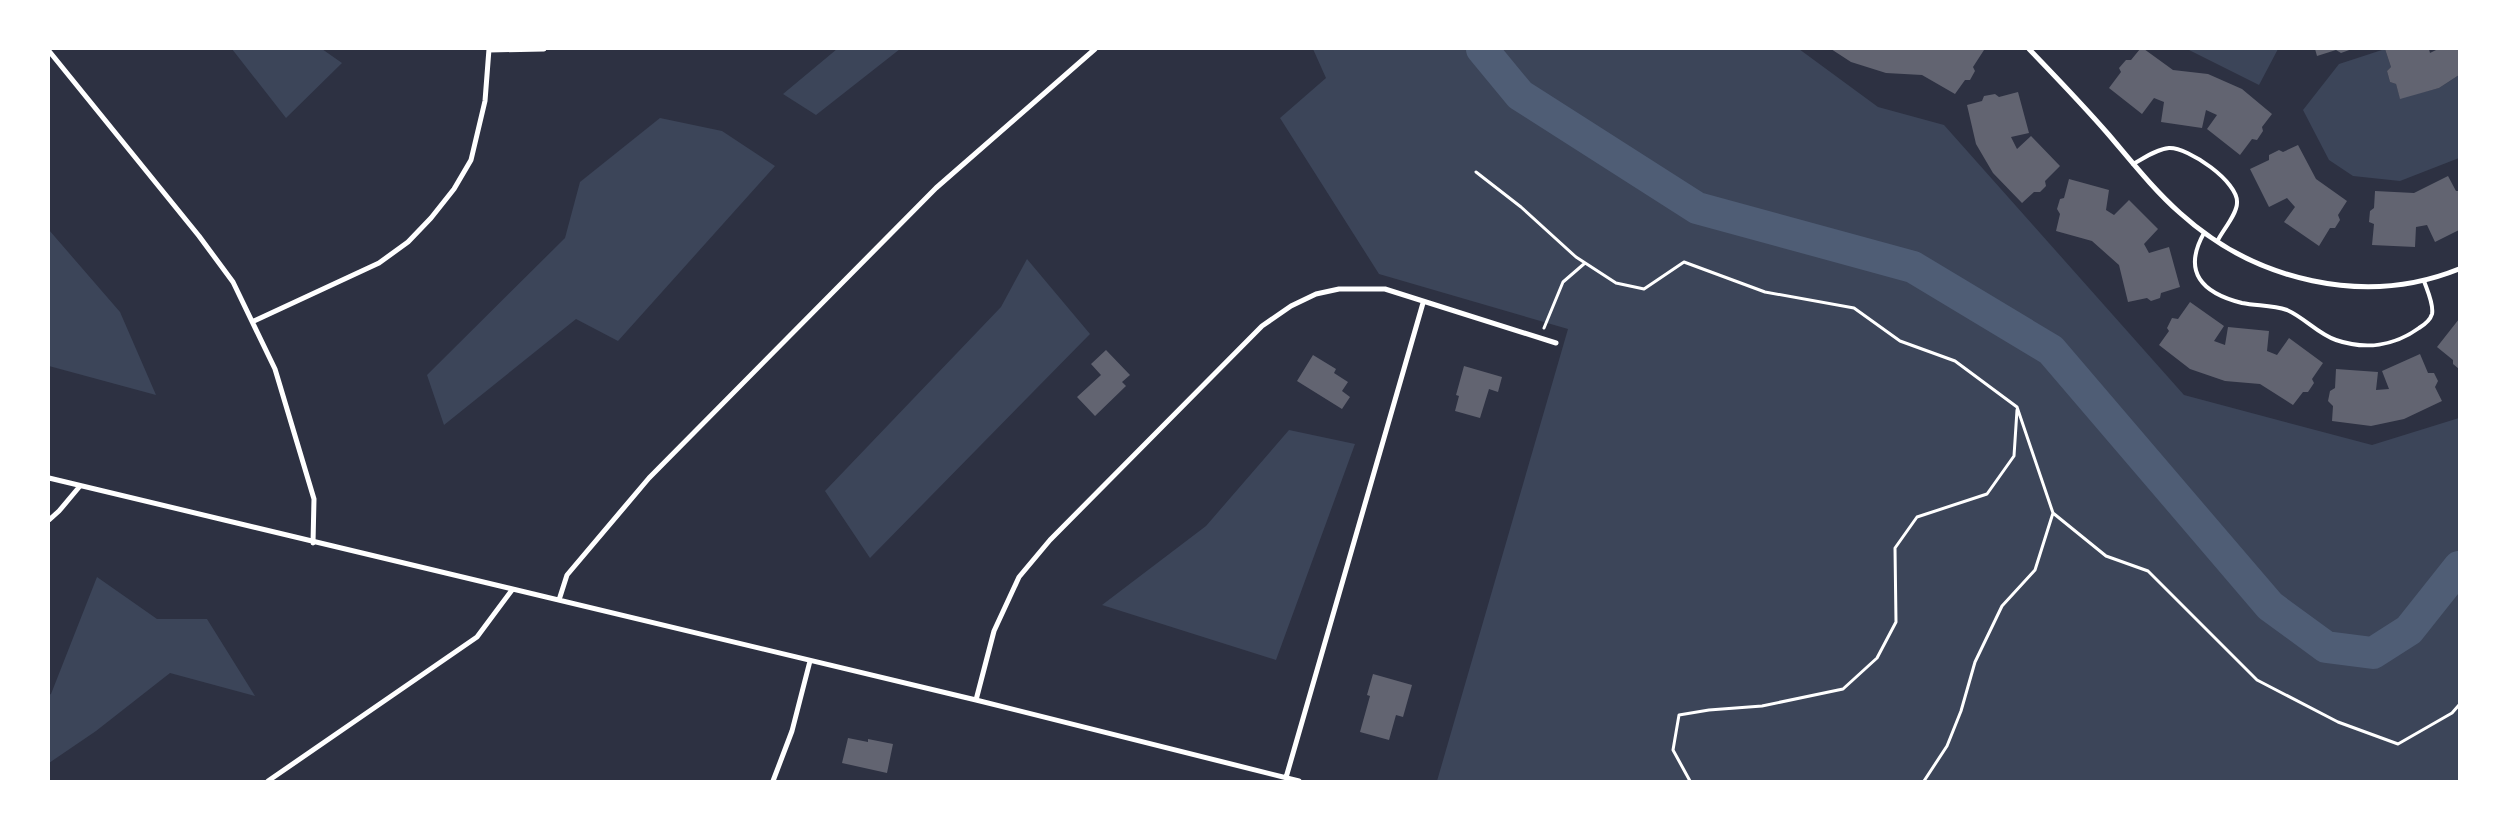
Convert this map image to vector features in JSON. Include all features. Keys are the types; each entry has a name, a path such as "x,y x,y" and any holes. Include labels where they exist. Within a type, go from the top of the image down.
{"street":[{"path":"254,321 291,306 378,263 408,242 431,218 454,189 471,160 485,101 489,49 544,49"},
{"path":"558,600 566,575 649,478 936,188 1095,49"},
{"path":"2029,49 2068,88 2160,194 2204,233 2270,268 2325,284 2378,288 2424,281 2459,269"},
{"path":"49,51 199,236 233,282 254,321 275,368 314,499 313,543"},
{"path":"976,700 994,631 1019,577 1050,540 1262,326 1291,306 1316,294 1339,289 1384,289 1423,303 1556,343"},
{"path":"1286,779 1423,303"},
{"path":"49,478 313,543 976,700 1299,781"},
{"path":"49,520 80,486"},
{"path":"268,781 477,638 512,590"},
{"path":"773,781 792,731 810,662"}],"lane":[{"path":"2034,54 2038,49"},
{"path":"2134,164 2159,151 2177,148 2227,180 2236,195 2237,206 2218,240"},
{"path":"2204,233 2195,252 2195,272 2202,283 2211,291 2242,302 2287,310 2335,340 2353,344 2386,344 2400,340 2427,323 2432,314 2424,281"}],"path":[{"path":"1476,172 1521,207 1586,263 1616,283 1644,289 1684,262 1766,292 1854,308 1900,341 1955,361 2017,407 2053,513 2106,556 2148,571 2257,680 2338,722 2398,744 2452,713 2459,705"},
{"path":"1540,338 1564,282 1586,263"},
{"path":"1690,781 1673,750 1679,716 1709,710 1762,706 1843,689 1876,658 1896,622 1895,548 1916,517 1987,494 2014,456 2017,407"},
{"path":"1924,781 1947,746 1961,711 1975,662 2002,606 2035,570 2053,513"}],"shaded area":[{"path":"232,49 322,49 342,63 286,118"},
{"path":"837,49 900,49 816,115 783,94"},
{"path":"1313,49 1799,49 1878,107 1944,125 2184,395 2372,445 2459,418 2459,781 1437,781 1568,329 1379,274 1280,118 1326,78"},
{"path":"2187,49 2278,49 2259,85"},
{"path":"2385,49 2391,67 2387,71 2390,82 2396,84 2400,98 2439,88 2459,75 2459,158 2400,181 2353,176 2329,160 2303,110 2339,64"},
{"path":"660,118 722,131 775,166 618,341 576,319 444,425 427,375 565,238 580,182"},
{"path":"49,230 120,312 156,395 49,366"},
{"path":"1027,259 1090,334 870,558 825,491 1001,307"},
{"path":"1289,430 1355,444 1276,660 1102,605 1206,526"},
{"path":"97,577 157,619 207,619 255,696 170,673 96,731 49,763 49,695"}],"building":[{"path":"1831,49 1984,50 1973,67 1975,71 1970,80 1965,80 1955,94 1922,75 1886,73 1851,62"},
{"path":"2140,49 2144,49 2173,70 2208,74 2242,89 2272,114 2262,127 2263,131 2257,140 2252,139 2240,155 2207,129 2217,115 2206,110 2202,128 2161,122 2164,102 2154,98 2142,114 2109,88 2121,72 2119,68 2126,60 2131,60"},
{"path":"2315,49 2352,49 2341,53 2336,50 2317,56"},
{"path":"2385,49 2429,49 2430,53 2438,49 2459,49 2459,75 2439,88 2400,99 2396,84 2390,82 2387,71 2391,67"},
{"path":"2018,92 2029,133 2011,137 2017,149 2031,136 2060,166 2045,181 2046,186 2040,192 2034,192 2022,203 1993,173 1976,144 1967,105 1982,101 1984,96 1995,94 1999,97"},
{"path":"2298,145 2316,179 2347,201 2338,215 2340,220 2335,228 2330,228 2319,246 2284,222 2295,207 2287,198 2269,207 2250,169 2269,160 2269,155 2279,150 2283,152"},
{"path":"2448,176 2456,191 2459,191 2459,230 2435,242 2427,225 2416,227 2415,247 2372,245 2374,224 2369,222 2370,211 2374,208 2375,191 2414,193"},
{"path":"2069,179 2109,190 2106,210 2114,215 2129,200 2158,229 2144,244 2149,253 2169,247 2180,287 2161,293 2160,298 2151,301 2147,298 2128,302 2119,265 2092,241 2056,231 2060,214 2057,209 2060,199 2064,198"},
{"path":"2190,302 2224,326 2214,341 2225,345 2228,327 2269,331 2267,351 2277,355 2289,338 2323,363 2312,379 2314,383 2308,392 2303,392 2293,405 2260,384 2225,381 2190,369 2159,345 2169,331 2167,328 2172,318 2178,319"},
{"path":"2459,319 2459,369 2453,364 2453,360 2437,347"},
{"path":"1106,350 1130,375 1122,382 1126,386 1095,416 1077,397 1101,375 1091,364"},
{"path":"2420,354 2428,373 2434,373 2438,381 2435,387 2442,401 2404,419 2371,426 2332,421 2333,406 2328,401 2330,391 2335,388 2336,369 2378,372 2376,390 2389,389 2382,371"},
{"path":"1313,355 1336,369 1334,373 1348,382 1342,391 1350,397 1342,409 1297,381"},
{"path":"1464,366 1502,377 1498,392 1489,389 1480,418 1455,411 1459,396 1456,395"},
{"path":"1373,674 1412,685 1403,717 1396,715 1389,740 1360,732 1370,696 1367,695"},
{"path":"848,738 868,742 868,739 893,744 887,773 842,763"}],"waterway":[{"path":"1482,49 1520,95 1697,208 1913,267 2051,350 2270,606 2326,647 2373,653 2409,630 2459,567"}]}
